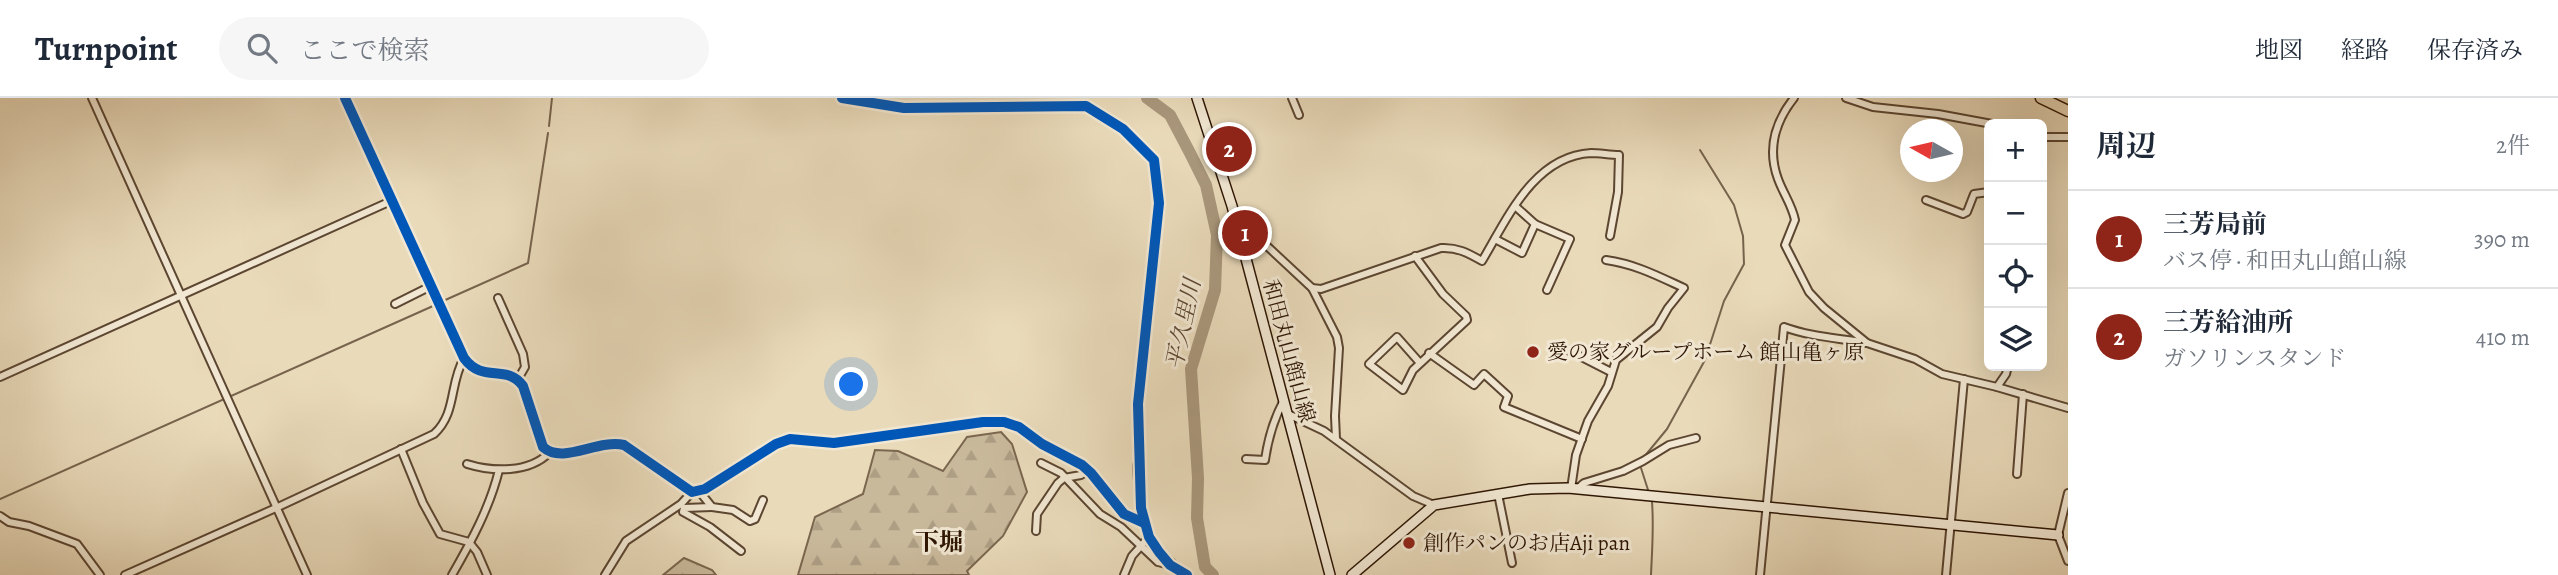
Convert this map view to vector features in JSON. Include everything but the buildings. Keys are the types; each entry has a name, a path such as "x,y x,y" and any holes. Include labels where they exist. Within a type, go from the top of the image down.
{"main road":[{"path":"2041,98 2068,111"}],"street":[{"path":"92,98 183,294 307,575"},
{"path":"345,98 429,286 470,366 478,372 518,379 523,386 543,447 549,453 559,455 613,443 624,445 695,492 712,507"},
{"path":"842,98 904,108 1086,106 1123,129 1154,160 1159,203 1138,404 1138,466 1144,523 1149,537 1170,565 1186,575"},
{"name":"和田丸山館山線","path":"1197,98 1236,225 1330,575"},
{"path":"1292,98 1299,116"},
{"path":"1794,98 1773,134 1777,178 1795,220 1785,245 1809,292 1824,308 1867,343"},
{"path":"1846,98 1984,123"},
{"path":"2047,137 2068,137"},
{"path":"1312,288 1321,289 1415,256 1451,247 1482,261 1534,180 1565,160 1592,153 1619,155 1618,192 1610,236"},
{"path":"1926,200 1962,214 1967,212 1974,194 1984,193"},
{"path":"0,377 391,201"},
{"path":"1515,206 1535,224 1570,239 1547,290"},
{"path":"1495,239 1522,253 1535,224"},
{"path":"1236,225 1247,228 1312,288 1337,337 1339,348 1336,439"},
{"path":"1415,256 1443,294 1467,320 1413,370 1403,390 1369,364 1396,337 1420,363"},
{"path":"1574,489 1576,455 1588,421 1608,386 1616,360 1657,327 1684,288 1626,262 1606,260"},
{"path":"395,304 429,286"},
{"path":"498,298 523,354 525,367 518,379"},
{"path":"1760,575 1784,327 1812,336 1867,343 1915,359 1942,374 2068,408"},
{"path":"1566,349 1611,372"},
{"path":"1429,353 1474,385 1484,374 1508,396 1504,407 1582,439"},
{"path":"125,575 434,434 443,426 449,415 457,368 464,358"},
{"path":"1997,387 2007,371"},
{"path":"1946,575 1964,379"},
{"path":"2017,474 2023,394"},
{"path":"1246,459 1265,460 1271,428 1284,401"},
{"path":"1288,414 1324,431 1413,496 1434,505"},
{"path":"605,575 626,541 695,492 705,489 776,444 790,439 834,443 983,422 1004,422 1019,428 1088,470 1124,514 1144,523"},
{"path":"1574,489 1584,483 1623,471 1669,445 1696,438"},
{"path":"401,449 423,503 440,534 469,542 487,575"},
{"path":"467,464 499,470 541,461 549,453"},
{"path":"1041,463 1048,464 1060,473 1100,514 1121,527 1160,564 1170,565"},
{"path":"452,575 493,493 499,470"},
{"path":"1035,531 1037,514 1058,483 1064,478 1081,475 1088,470"},
{"path":"1352,575 1434,505 1530,489 1574,489 2063,536"},
{"path":"2068,493 2063,536 2068,561"},
{"path":"1498,494 1512,563"},
{"path":"741,551 710,527 684,512 684,508 688,506 733,510 750,521 755,519 763,500"},
{"path":"0,516 9,522 29,526 77,544 100,575"},
{"path":"1124,575 1140,545 1149,537"}],"green space":[{"path":"1001,432 1012,444 1027,492 1003,536 967,571 969,575 798,575 815,517 863,494 875,450 898,451 943,471 967,437"},
{"path":"684,558 712,570 716,575 663,575"}],"waterway":[{"path":"549,126 552,98"},
{"name":"平久里川","path":"1147,98 1170,115 1190,153 1206,185 1217,235 1215,290 1191,369 1198,478 1197,518 1205,567 1213,575"},
{"path":"443,301 528,263 548,133"},
{"path":"1644,457 1667,429 1705,360 1724,301 1744,264 1743,236 1734,205 1700,150"},
{"path":"0,499 433,306"},
{"path":"1641,468 1649,493"},
{"path":"1651,575 1652,502"}],"cycle path":[{"path":"345,98 464,358 479,370 509,376 523,386 543,447 551,452 570,453 603,445 624,445 692,492 705,489 776,444 790,439 834,443 983,422 1004,422 1019,427 1042,444 1082,465 1124,514 1144,523"},
{"path":"842,98 904,108 1086,106 1123,129 1154,160 1159,203 1138,404 1141,508 1149,537 1159,552 1170,565 1187,575"}],"place":[{"name":"三芳給油所","path":"1229,149"},
{"name":"三芳局前","path":"1245,233"},
{"name":"愛の家グループホーム 館山亀ヶ原","path":"1533,352"},
{"name":"創作パンのお店Aji pan","path":"1409,543"}],"district":[{"name":"下堀","path":"939,542"}]}
